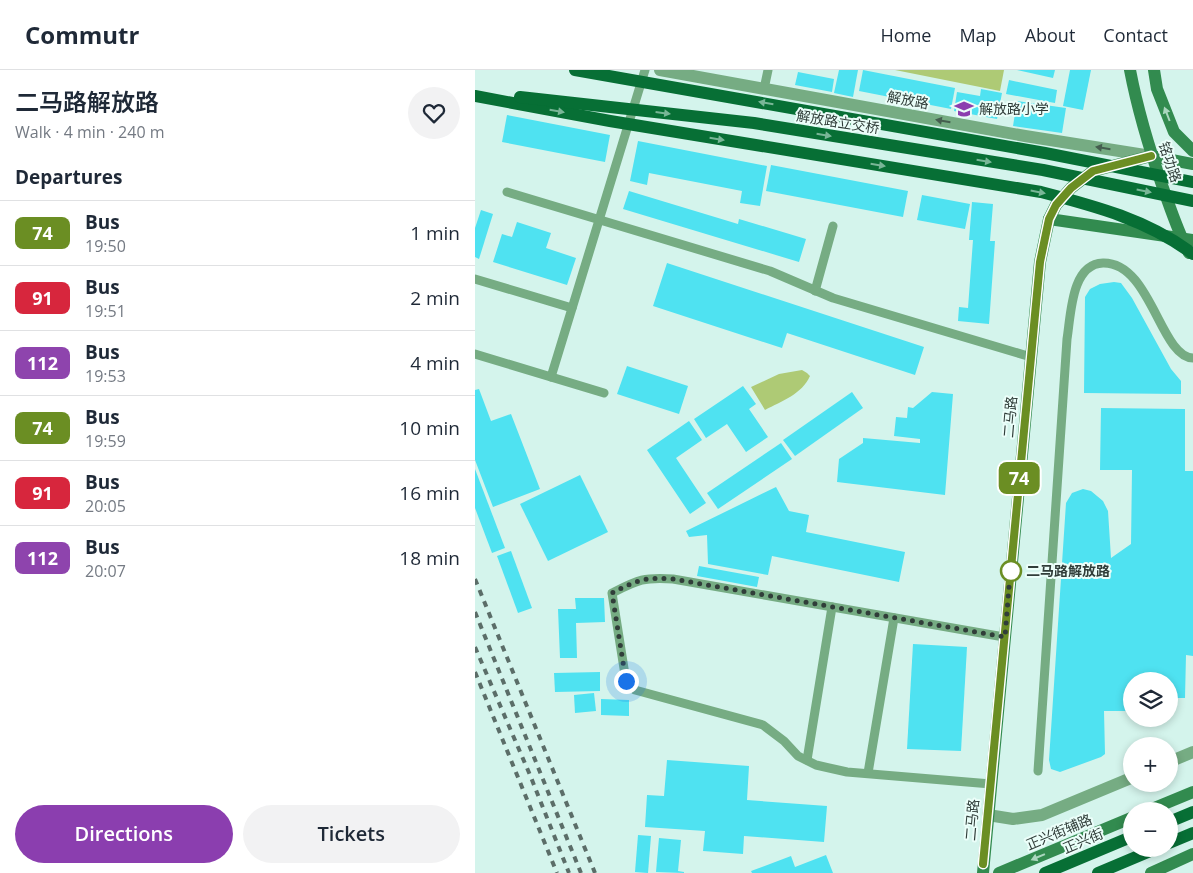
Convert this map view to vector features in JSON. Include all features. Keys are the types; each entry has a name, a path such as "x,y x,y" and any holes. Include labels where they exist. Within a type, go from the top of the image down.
{"main road":[{"name":"解放路立交桥","path":"575,70 1045,153 1193,182"},
{"name":"解放路立交桥","path":"475,92 754,124 1043,170 1193,200"},
{"path":"475,96 610,121 1041,192 1091,205 1144,224 1163,233 1193,254"},
{"path":"1178,818 1193,812"},
{"path":"1178,839 1193,833"},
{"name":"正兴街","path":"1045,873 1123,840"},
{"path":"1097,873 1136,857"}],"street":[{"name":"解放路","path":"661,70 1025,136 1151,156"},
{"name":"铭功路","path":"1130,70 1137,109 1151,156 1187,240 1193,260"},
{"name":"铭功路","path":"1154,70 1157,89 1174,132 1193,151"},
{"path":"1151,156 1193,164"},
{"name":"二马路","path":"983,869 1040,262 1049,219 1056,205 1071,188 1093,171 1151,156"},
{"path":"1049,219 1187,240"},
{"path":"1178,758 1193,752"},
{"path":"988,816 1013,819 1043,815 1123,781"},
{"path":"1169,802 1193,792"},
{"name":"正兴街辅路","path":"999,873 1123,821"},
{"path":"1151,873 1193,854"}],"lane":[{"path":"551,377 645,70"},
{"path":"764,89 768,70"},
{"path":"507,192 770,271 833,298 1031,357"},
{"path":"815,291 833,226"},
{"path":"1038,771 1067,339 1078,281 1086,270 1097,264 1109,263 1132,276 1140,286 1178,352 1193,358"},
{"path":"475,279 572,308"},
{"path":"475,354 604,393"},
{"path":"991,784 847,772 824,766 798,756 763,725 635,690 626,681 612,593 642,579 673,579 1005,637"},
{"path":"807,760 832,607"},
{"path":"868,773 894,618"}],"green space":[{"path":"895,70 1004,70 1000,91"},
{"path":"802,370 810,376 802,388 765,410 751,387 779,374"}],"building":[{"path":"839,70 858,70 853,97 834,93"},
{"path":"863,70 955,88 951,109 859,91"},
{"path":"1017,70 1055,70 1053,78"},
{"path":"1070,70 1091,70 1083,110 1063,106"},
{"path":"798,72 834,79 832,92 795,85"},
{"path":"1009,80 1057,90 1055,103 1006,94"},
{"path":"981,89 1002,93 997,119 954,111 957,92 980,96"},
{"path":"1017,101 1066,108 1062,133 1013,126"},
{"path":"507,115 610,135 605,162 502,142"},
{"path":"638,141 767,166 760,206 740,203 742,191 649,173 647,185 630,181"},
{"path":"771,165 908,191 903,217 766,191"},
{"path":"629,191 738,224 739,219 806,239 799,262 623,209"},
{"path":"922,195 970,204 965,229 917,220"},
{"path":"972,202 993,204 990,241 995,241 989,324 958,321 959,307 968,308 973,240 969,240"},
{"path":"481,210 493,214 479,259 475,257 475,228"},
{"path":"517,222 551,233 546,248 576,258 567,285 493,262 502,234 512,237"},
{"path":"667,263 924,347 915,375 787,333 782,348 653,306"},
{"path":"1121,283 1132,298 1171,369 1181,381 1181,394 1084,393 1085,297 1090,289 1100,284"},
{"path":"627,366 688,386 679,414 617,394"},
{"path":"743,386 756,404 749,409 768,437 746,452 727,424 706,438 694,419"},
{"path":"479,389 491,421 511,414 540,489 493,507 475,460 475,390"},
{"path":"852,392 863,408 795,456 783,440"},
{"path":"932,392 953,394 945,495 837,482 839,459 863,443 863,438 920,443 920,439 894,436 896,417 907,418 908,407 913,408"},
{"path":"1101,408 1185,409 1185,471 1193,471 1193,656 1186,655 1185,698 1178,698 1178,672 1123,672 1123,711 1104,711 1105,754 1060,772 1051,769 1049,760 1066,503 1072,493 1083,489 1091,491 1103,501 1108,511 1111,558 1131,544 1132,470 1100,470"},
{"path":"689,421 702,440 676,458 706,503 690,514 647,450"},
{"path":"781,443 792,459 718,509 707,493"},
{"path":"475,469 505,548 492,553 475,508"},
{"path":"580,475 608,532 548,561 520,504"},
{"path":"776,487 789,511 809,515 806,532 905,552 899,582 772,556 768,575 708,564 707,535 689,537 686,531"},
{"path":"511,551 532,608 518,613 497,556"},
{"path":"699,566 759,577 757,587 697,576"},
{"path":"575,598 604,598 605,622 576,623 577,658 560,658 558,609 576,609"},
{"path":"913,644 967,647 961,751 907,749"},
{"path":"600,672 600,691 555,692 554,673"},
{"path":"594,693 596,711 575,713 574,695"},
{"path":"601,699 629,700 629,716 601,715"},
{"path":"667,760 749,766 747,800 827,806 824,842 744,836 743,854 703,851 705,831 645,827 647,795 664,796"},
{"path":"638,835 651,836 648,873 635,872"},
{"path":"659,838 681,840 678,871 684,873 656,872"},
{"path":"826,855 833,873 752,873 751,871 791,856 795,867"}],"railway":[{"path":"475,579 595,873"},
{"path":"475,612 581,873"},
{"path":"475,647 530,775 569,873"},
{"path":"475,672 557,873"}],"bus line":[{"name":"74","path":"983,864 1040,262 1049,219 1056,205 1071,188 1093,171 1151,156"}],"place":[{"name":"解放路小学","path":"964,109"},
{"name":"二马路解放路","path":"1011,571"}],"route":[{"path":"626,681 612,593 642,579 673,579 1005,637 1011,562 1011,571"}]}
